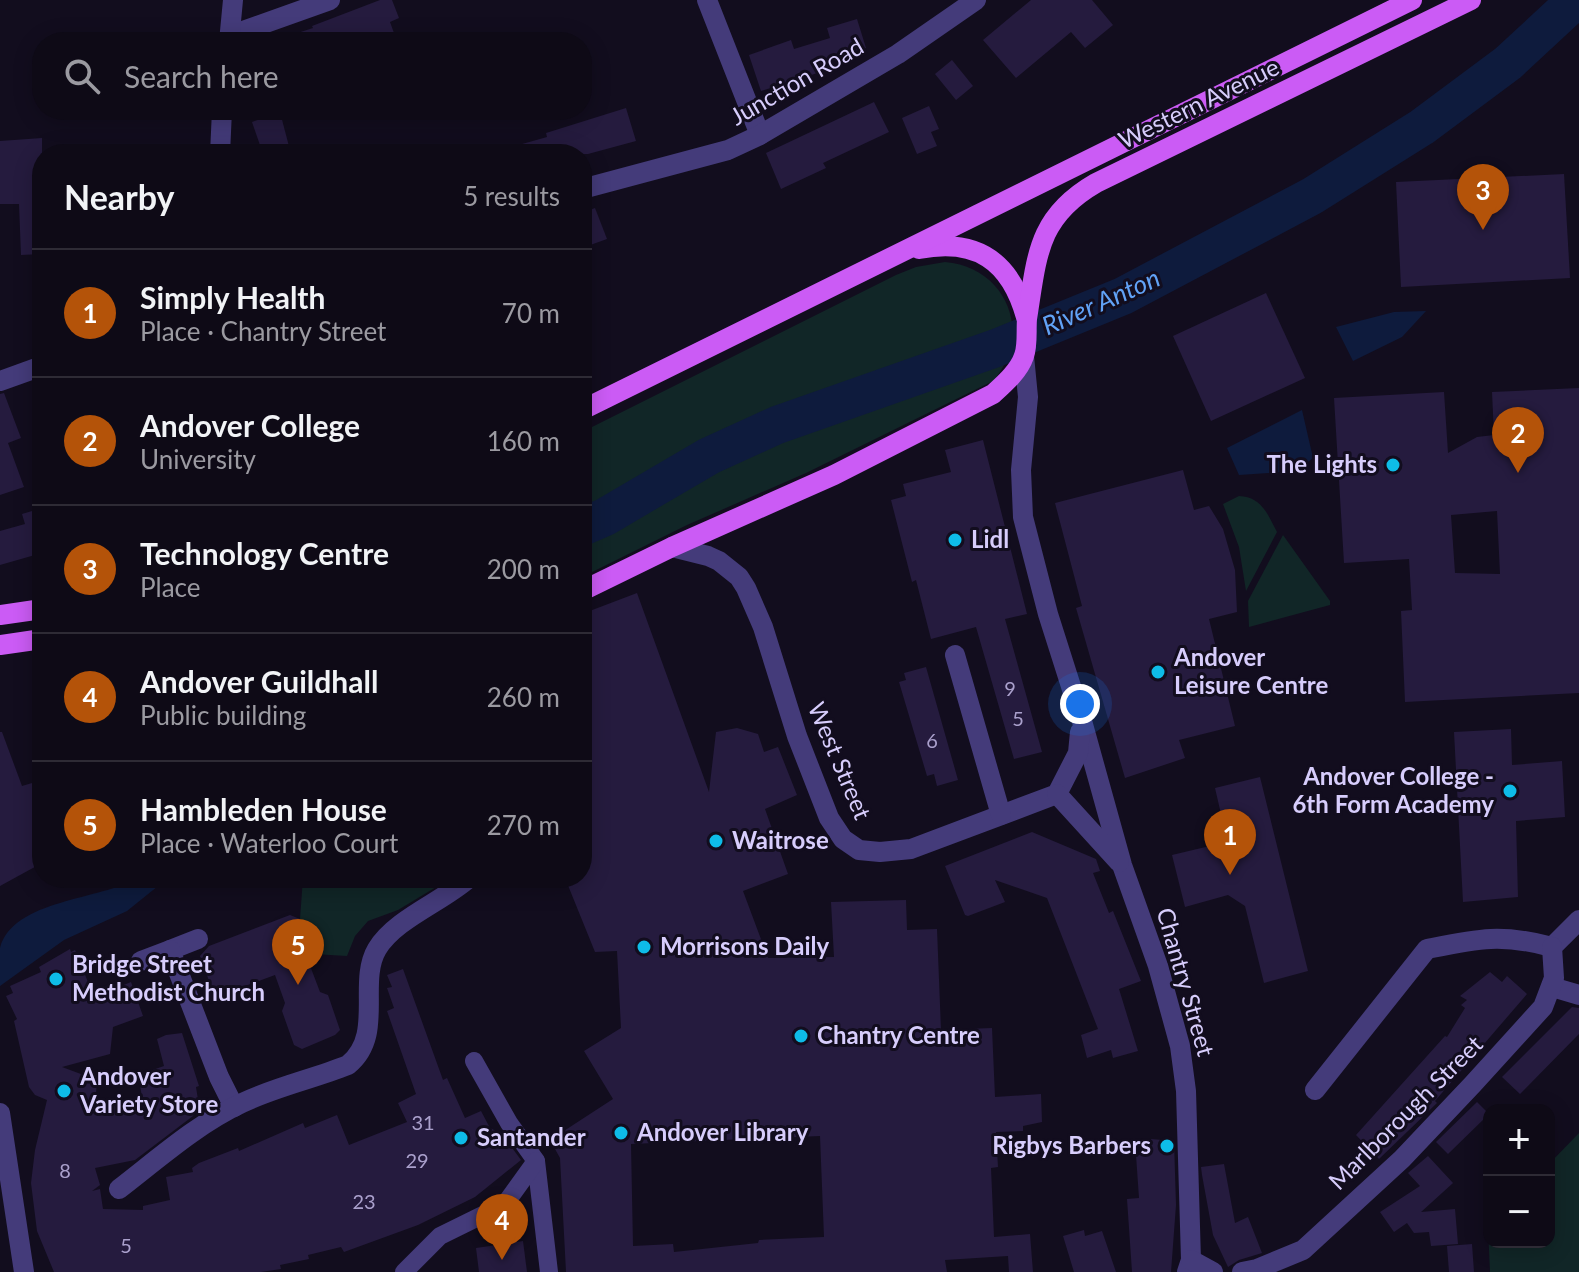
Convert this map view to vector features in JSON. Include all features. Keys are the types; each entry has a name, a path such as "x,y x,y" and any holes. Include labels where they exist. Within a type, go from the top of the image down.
{"main road":[{"name":"Western Avenue","path":"592,405 1412,0"},
{"name":"Western Avenue","path":"1025,352 1027,321 1044,234 1058,212 1080,192 1471,0"},
{"name":"Western Avenue","path":"899,252 944,245 956,245 977,252 1008,276 1027,321"},
{"path":"592,586 834,475 982,400 1001,387 1025,352"},
{"path":"0,615 32,610"},
{"path":"0,645 32,640"}],"street":[{"path":"230,32 233,0"},
{"path":"247,32 330,0"},
{"path":"707,0 760,135"},
{"name":"Junction Road","path":"592,186 728,150 760,135 898,54 976,0"},
{"path":"220,144 222,120"},
{"path":"1025,352 1028,397 1021,470 1023,517 1048,614 1082,721 1078,753 1057,794"},
{"path":"0,381 32,370"},
{"name":"West Street","path":"672,547 719,561 739,577 746,588 763,627 797,736 829,818 843,839 859,850 904,851 1057,794"},
{"path":"955,655 1001,815"},
{"name":"Chantry Street","path":"1082,721 1122,865 1158,966 1180,1046 1186,1091 1189,1266"},
{"name":"Chantry Street","path":"1057,794 1122,865"},
{"path":"119,1189 182,1141 234,1107 262,1094 348,1065 358,1056 367,1028 375,953 390,933 456,888"},
{"path":"1579,920 1552,947 1552,987 1579,995"},
{"path":"1315,1090 1427,949 1476,940 1512,938 1552,947"},
{"path":"141,961 198,939"},
{"path":"170,950 219,1077 234,1107"},
{"name":"Marlborough Street","path":"1242,1272 1303,1250 1402,1159 1534,1018 1552,987"},
{"path":"474,1061 509,1123 536,1161 549,1272"},
{"path":"0,1113 24,1272"},
{"path":"404,1272 440,1236 505,1204 536,1161"},
{"path":"1303,1250 1324,1253"},
{"path":"1189,1266 1213,1272"}],"green space":[{"path":"945,262 967,267 984,276 998,290 1008,306 1012,344 1005,363 993,381 806,473 687,525 592,572 592,427 916,267"},
{"path":"1239,496 1259,503 1277,532 1246,591 1239,547 1223,504"},
{"path":"1283,535 1330,605 1249,627 1248,601"},
{"path":"302,888 434,888 398,910 368,921 355,936 347,956 313,954 300,919"},
{"path":"1579,1133 1579,1272 1490,1272 1489,1248 1555,1248 1555,1158"}],"water":[{"path":"1426,311 1402,337 1353,361 1336,327 1394,312"},
{"path":"1302,410 1313,458 1297,471 1239,475 1227,448"},
{"path":"112,888 156,888 127,911 64,940 0,986 0,948 8,932 22,919 60,903"}],"building":[{"path":"380,0 392,0 399,18 390,22 394,32 301,32"},
{"path":"1031,0 1092,0 1113,25 1085,48 1071,32 1016,78 983,40"},
{"path":"857,19 866,48 830,60 833,68 761,91 749,55 791,40 794,49 830,38 827,28"},
{"path":"952,60 973,86 956,100 935,74"},
{"path":"874,102 889,132 823,163 826,168 781,189 766,153"},
{"path":"929,106 939,129 931,132 937,146 917,154 902,118"},
{"path":"626,108 636,141 592,153 592,144 522,144 547,137 546,133"},
{"path":"282,120 288,144 260,144 252,122"},
{"path":"42,138 42,144 32,144 32,254 21,255 19,204 0,204 0,141"},
{"path":"1564,174 1570,278 1401,287 1396,182"},
{"path":"595,208 607,239 592,244 592,209"},
{"path":"1266,293 1305,378 1211,421 1173,336"},
{"path":"1579,388 1579,693 1405,702 1401,611 1412,610 1409,559 1344,563 1334,398 1444,392 1448,453 1477,437 1494,435 1492,392","holes":["1497,511 1500,574 1455,573 1451,515"]},
{"path":"4,393 21,438 8,443 24,487 0,495 0,394"},
{"name":"Lidl","path":"983,440 1027,614 1005,619 1042,752 1014,759 976,627 931,639 916,580 912,582 891,500 906,496 903,484 951,472 945,450"},
{"name":"Andover Leisure Centre","path":"1183,470 1194,510 1209,506 1223,529 1235,570 1237,612 1209,619 1235,726 1179,740 1185,758 1125,778 1076,608 1082,606 1055,503"},
{"path":"32,511 32,556 0,565 0,531 25,524 22,514"},
{"name":"Chantry Centre","path":"637,593 709,792 716,732 737,728 758,734 764,752 778,747 797,795 765,809 788,874 743,891 768,958 834,957 831,902 906,900 907,930 937,929 941,1030 992,1028 995,1097 1041,1094 1042,1122 1023,1126 1023,1131 996,1132 998,1167 991,1168 994,1237 1030,1234 1033,1272 1009,1272 1008,1256 945,1260 947,1272 566,1272 560,1158 550,1140 613,1099 584,1051 621,1028 617,951 595,952 569,888 592,888 592,610","holes":["820,1136 824,1237 759,1240 758,1243 674,1252 673,1244 633,1246 631,1144"]},
{"path":"926,667 958,780 937,786 934,774 927,776 899,682 906,680 904,673"},
{"name":"Andover College - 6th Form Academy","path":"1511,729 1512,765 1562,761 1565,817 1516,821 1518,897 1463,902 1454,732"},
{"path":"2,732 22,786 32,783 32,868 0,886"},
{"path":"1260,777 1308,971 1264,983 1245,906 1228,895 1185,907 1172,855 1214,845 1224,827 1215,788"},
{"path":"1032,832 1096,859 1100,871 1093,873 1109,913 1113,911 1141,981 1119,989 1138,1051 1113,1058 1111,1050 1087,1058 1081,1035 1098,1029 1047,898 995,880 1005,902 965,915 945,866"},
{"path":"290,915 300,919 313,954 309,963 320,992 328,995 340,1030 302,1049 294,1045 282,1011 285,1003 275,975 220,995 212,989 200,956 209,946"},
{"path":"70,949 71,952 75,950 94,997 131,982 143,1016 113,1027 110,1054 62,1067 97,1080 95,1107 143,1102 138,1075 164,1066 157,1039 166,1035 182,1033 199,1086 196,1087 199,1106 193,1116 135,1160 95,1168 100,1185 92,1191 100,1189 103,1209 143,1210 143,1206 170,1200 166,1177 193,1172 192,1168 199,1163 238,1148 239,1151 303,1123 305,1128 337,1115 349,1145 407,1122 398,1103 416,1094 387,1011 394,1008 387,988 392,987 387,975 403,969 443,1080 447,1078 465,1118 481,1111 490,1128 502,1134 521,1160 475,1197 418,1225 344,1252 341,1247 308,1255 309,1259 280,1265 281,1269 261,1272 54,1272 37,1231 31,1183 47,1100 35,1095 29,1087 14,1021 17,1019 6,996 13,993 10,986 41,972 39,967"},
{"path":"1490,972 1502,982 1507,976 1527,994 1435,1101 1437,1103 1379,1159 1356,1135 1447,1037 1465,1008 1461,1005 1467,1000 1460,996"},
{"path":"1572,1007 1579,1008 1579,1034 1520,1094 1502,1077"},
{"path":"1477,1102 1483,1108 1483,1120 1448,1154 1436,1142"},
{"path":"1151,1139 1174,1141 1176,1205 1171,1272 1132,1272 1127,1199 1139,1198 1136,1155 1151,1153"},
{"path":"1428,1156 1453,1183 1421,1212 1455,1209 1458,1244 1431,1246 1429,1232 1414,1233 1407,1223 1394,1232 1380,1212 1420,1186 1408,1173"},
{"path":"1224,1164 1235,1223 1248,1217 1262,1253 1228,1267 1213,1235 1201,1167"},
{"path":"1084,1230 1085,1236 1102,1231 1116,1272 1074,1272 1063,1236"},
{"path":"523,1241 527,1272 479,1272 476,1248"},
{"path":"1472,1244 1474,1272 1449,1272 1447,1246"}],"waterway":[{"name":"River Anton","path":"592,523 709,456 777,425 996,348 1123,296 1312,196 1422,127 1508,63 1576,0"}],"place":[{"name":"Technology Centre","path":"1483,230"},
{"name":"The Lights","path":"1393,465"},
{"name":"Andover College","path":"1518,473"},
{"name":"Lidl","path":"955,540"},
{"name":"Andover Leisure Centre","path":"1158,672"},
{"name":"Andover College - 6th Form Academy","path":"1510,791"},
{"name":"Waitrose","path":"716,841"},
{"name":"Simply Health","path":"1230,875"},
{"name":"Morrisons Daily","path":"644,947"},
{"name":"Bridge Street Methodist Church","path":"56,979"},
{"name":"Hambleden House","path":"298,985"},
{"name":"Chantry Centre","path":"801,1036"},
{"name":"Andover Variety Store","path":"64,1091"},
{"name":"Andover Library","path":"621,1133"},
{"name":"Santander","path":"461,1138"},
{"name":"Rigbys Barbers","path":"1167,1146"},
{"name":"Andover Guildhall","path":"502,1260"}]}
